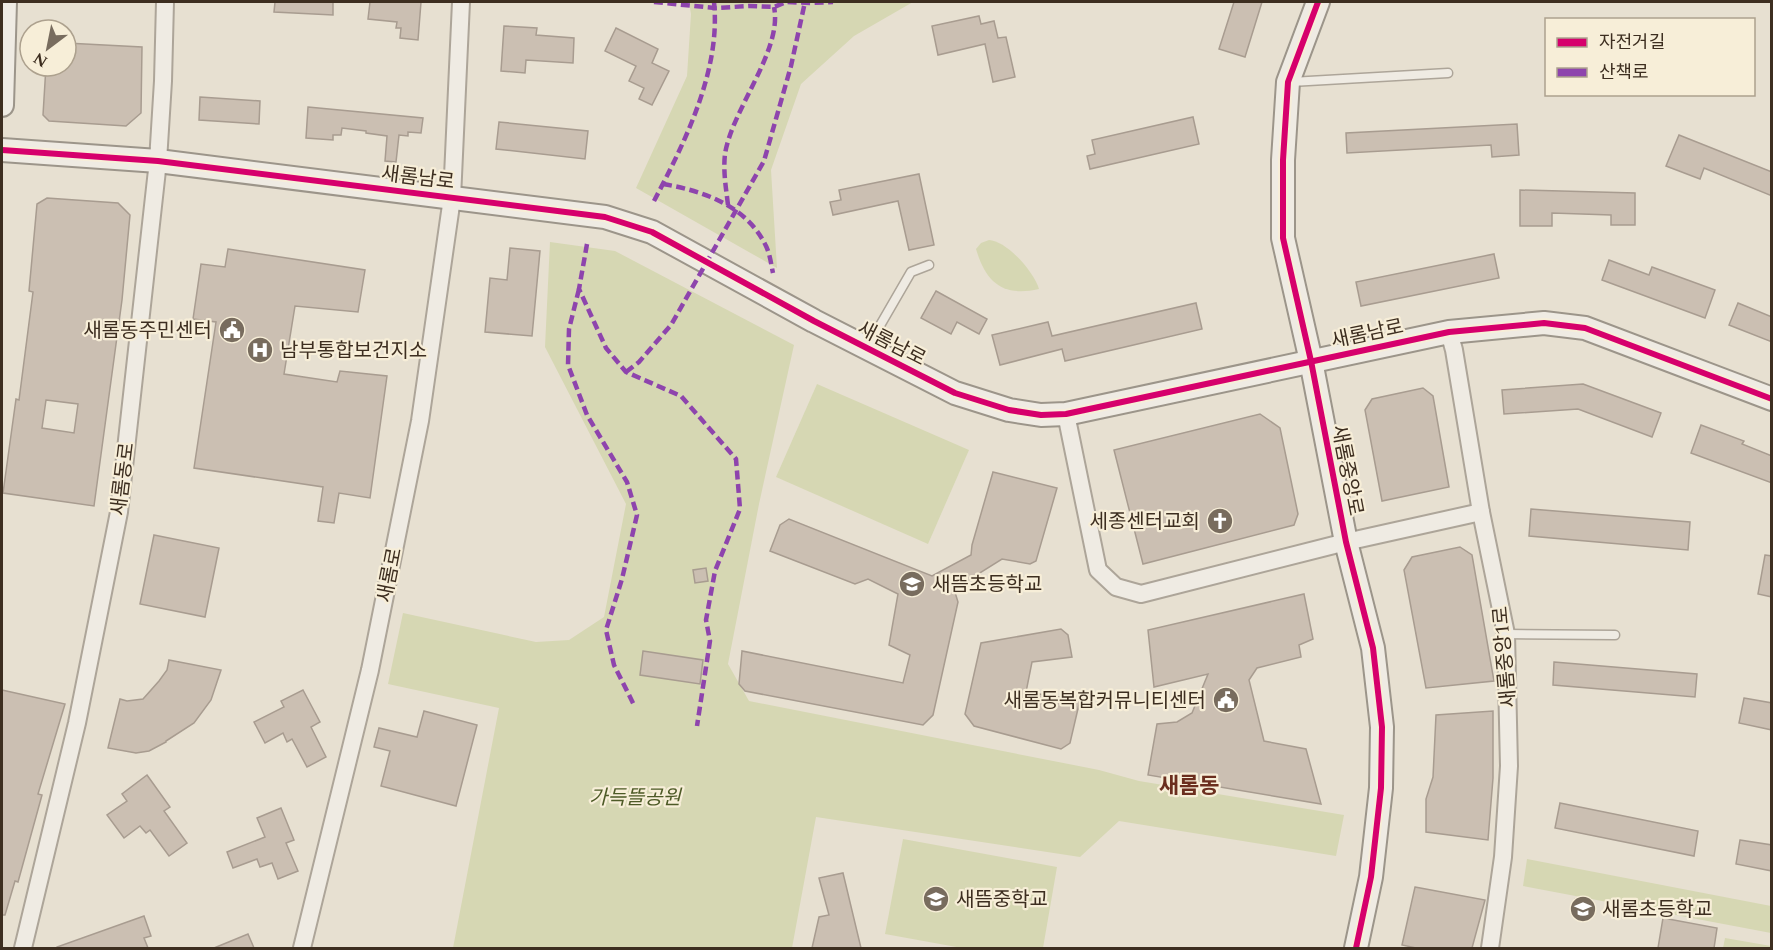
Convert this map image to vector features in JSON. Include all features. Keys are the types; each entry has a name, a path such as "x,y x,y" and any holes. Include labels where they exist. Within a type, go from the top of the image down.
{"street":[{"path":"2,105 5,2"},
{"name":"새롬동로","path":"22,948 78,723 119,512 158,160 165,2"},
{"name":"새롬로","path":"302,948 370,670 420,421 452,198 461,2"},
{"name":"새롬중앙로","path":"1318,2 1288,82 1283,160 1282,238 1311,361 1346,542 1373,648 1382,727 1381,788 1371,877 1356,948"},
{"name":"새롬남로","path":"2,150 158,160 605,217 652,232 867,349 955,393 1009,410 1041,415 1066,414 1449,333 1544,323 1585,328 1772,399"},
{"name":"새롬중앙1로","path":"1449,333 1454,350 1481,512 1506,634 1509,766 1503,857 1490,948"},
{"name":"새롬중앙로","path":"1066,414 1098,570 1116,587 1141,594 1346,542"},
{"path":"1346,542 1481,512"}],"lane":[{"path":"1288,82 1448,73"},
{"path":"867,349 911,272 929,265"},
{"path":"1506,634 1615,635"}],"green space":[{"path":"689,2 913,2 854,36 801,84 771,170 777,268 636,188 687,76 691,14"},
{"path":"989,240 1004,246 1019,258 1032,274 1039,289 1015,291 998,285 991,279 976,249 981,243"},
{"name":"가득뜰공원","path":"550,242 615,251 794,345 759,504 728,664 749,701 1099,770 1139,781 1344,815 1336,856 1119,821 1080,857 816,817 792,948 453,948 499,708 388,684 403,613 536,642 569,640 604,617 626,504 545,347"},
{"path":"817,384 969,450 928,544 776,477"},
{"path":"903,839 1057,867 1043,948 962,948 885,934"},
{"path":"1527,859 1771,906 1771,933 1523,886"},
{"path":"1725,938 1771,946 1771,948 1723,948"}],"building":[{"path":"275,2 333,2 333,15 274,12"},
{"path":"370,2 421,2 418,40 400,38 401,28 396,28 397,22 368,19"},
{"path":"1234,2 1262,2 1245,57 1219,49"},
{"path":"979,16 981,24 994,21 998,38 1006,37 1015,77 993,82 985,44 938,55 932,26"},
{"path":"504,26 537,28 536,35 574,38 573,63 526,60 525,73 501,71"},
{"path":"616,28 658,49 652,63 669,71 652,105 639,99 644,88 629,81 636,66 605,51"},
{"path":"78,44 142,47 141,113 126,126 49,121 43,115 45,78 78,78"},
{"path":"200,97 260,101 259,124 199,120"},
{"path":"308,107 423,118 421,133 408,132 408,136 399,135 396,162 385,161 387,136 342,128 341,135 333,135 333,140 306,138"},
{"path":"1193,117 1199,144 1090,169 1087,156 1095,154 1092,140"},
{"path":"499,122 588,131 585,159 496,149"},
{"path":"1517,124 1519,155 1492,157 1491,145 1347,153 1346,133"},
{"path":"1679,135 1772,172 1772,196 1704,168 1700,179 1666,166"},
{"path":"919,174 934,245 909,250 898,201 833,215 830,202 841,200 839,190"},
{"path":"1520,190 1635,193 1635,225 1611,225 1611,215 1552,213 1552,226 1520,226"},
{"path":"47,198 118,203 130,215 122,300 94,506 3,493 16,399 19,400 33,292 29,291 37,204","holes":["46,400 78,404 74,433 42,428"]},
{"path":"510,248 540,251 532,336 485,332 490,278 507,280"},
{"path":"228,249 365,270 358,312 295,306 284,374 337,382 340,371 387,376 370,498 339,493 334,523 318,521 323,487 194,468 216,322 193,319 201,264 225,267"},
{"path":"1494,254 1499,278 1361,306 1356,282"},
{"path":"1609,260 1649,275 1652,267 1715,290 1705,318 1602,280"},
{"path":"936,291 987,319 979,334 957,322 951,334 921,318"},
{"path":"1196,303 1202,329 1065,361 1062,349 1000,365 992,335 1048,322 1052,336"},
{"path":"1738,303 1772,317 1772,342 1729,325"},
{"path":"1583,384 1661,413 1652,437 1578,409 1504,414 1502,390"},
{"path":"1423,388 1433,396 1449,487 1382,501 1365,410 1372,399"},
{"path":"1260,414 1280,428 1298,514 1294,525 1143,564 1114,450"},
{"path":"1701,425 1744,441 1742,444 1772,456 1772,483 1691,453"},
{"path":"993,472 1057,488 1036,561 1030,564 1002,559 954,589 958,602 933,715 923,725 745,691 739,684 742,651 903,683 910,655 889,645 898,594 868,579 855,584 770,551 780,525 789,519 932,576 971,555"},
{"path":"1531,509 1690,522 1688,550 1529,536"},
{"path":"154,535 219,548 205,617 140,604"},
{"path":"1460,547 1472,555 1494,681 1426,688 1404,570 1412,557"},
{"path":"1765,555 1772,556 1772,597 1758,594"},
{"path":"706,568 708,581 695,583 693,570"},
{"name":"새롬동복합커뮤니티센터","path":"1304,594 1313,639 1299,645 1301,657 1257,668 1249,680 1264,741 1306,749 1321,804 1148,775 1157,724 1177,722 1192,713 1208,674 1154,687 1148,630"},
{"path":"1061,629 1068,635 1072,657 1032,662 1026,692 1080,700 1070,743 1061,749 974,726 965,714 981,643"},
{"path":"643,651 703,660 700,684 640,675"},
{"path":"169,660 221,670 211,700 194,723 149,751 136,753 108,748 120,699 127,701 143,699 167,670"},
{"path":"1554,662 1697,674 1695,697 1553,685"},
{"path":"2,690 65,704 38,794 42,795 18,882 15,881 5,915 2,915"},
{"path":"303,690 320,722 311,727 326,757 307,767 292,739 287,742 283,733 265,743 254,722 284,707 281,701"},
{"path":"1744,698 1772,703 1772,730 1739,723"},
{"path":"424,711 477,725 456,806 381,786 390,751 374,747 379,728 417,737"},
{"path":"1493,711 1493,778 1488,840 1426,832 1426,799 1433,777 1436,715"},
{"path":"147,775 170,807 164,811 187,843 169,856 150,830 146,833 140,826 124,838 107,815 127,801 122,794"},
{"path":"1560,803 1698,831 1694,856 1555,828"},
{"path":"281,808 294,840 286,843 298,871 278,879 272,863 260,867 257,859 233,868 227,852 265,837 257,818"},
{"path":"1740,840 1772,845 1772,871 1736,864"},
{"path":"843,873 861,948 812,948 819,917 829,915 819,878"},
{"path":"1415,887 1485,900 1472,948 1416,948 1402,945"},
{"path":"144,916 151,936 144,938 148,948 57,948 57,947"},
{"path":"1663,918 1717,928 1714,948 1658,948"},
{"path":"248,934 254,948 214,948"}],"marked path":[{"path":"654,2 715,8 774,7 786,2 833,2"},
{"path":"654,201 688,130 706,79 715,28 714,2"},
{"path":"626,372 639,362 671,325 764,161 791,66 805,2"},
{"path":"728,205 725,154 729,137 771,42 775,24 774,7"},
{"path":"663,184 709,196 748,220 767,249 773,273"},
{"path":"587,244 579,289 606,348 626,372 681,396 736,459 740,509 715,571 706,620 710,641 697,726"},
{"path":"579,289 569,329 568,365 587,415 627,482 637,515 622,579 606,630 614,665 635,707"}],"cycle path":[{"path":"1318,2 1288,82 1283,160 1283,238 1311,361 1346,542 1373,648 1382,727 1381,788 1371,877 1356,948"},
{"path":"2,150 158,161 605,217 652,232 814,321 955,393 1009,410 1041,415 1066,414 1449,332 1544,323 1585,328 1772,399"}],"place":[{"name":"새롬동주민센터","path":"232,330"},
{"name":"남부통합보건지소","path":"260,350"},
{"name":"세종센터교회","path":"1220,521"},
{"name":"새뜸초등학교","path":"912,584"},
{"name":"새롬동복합커뮤니티센터","path":"1226,700"},
{"name":"새뜸중학교","path":"936,899"},
{"name":"새롬초등학교","path":"1583,909"}],"district":[{"name":"새롬동","path":"1189,785"}]}
